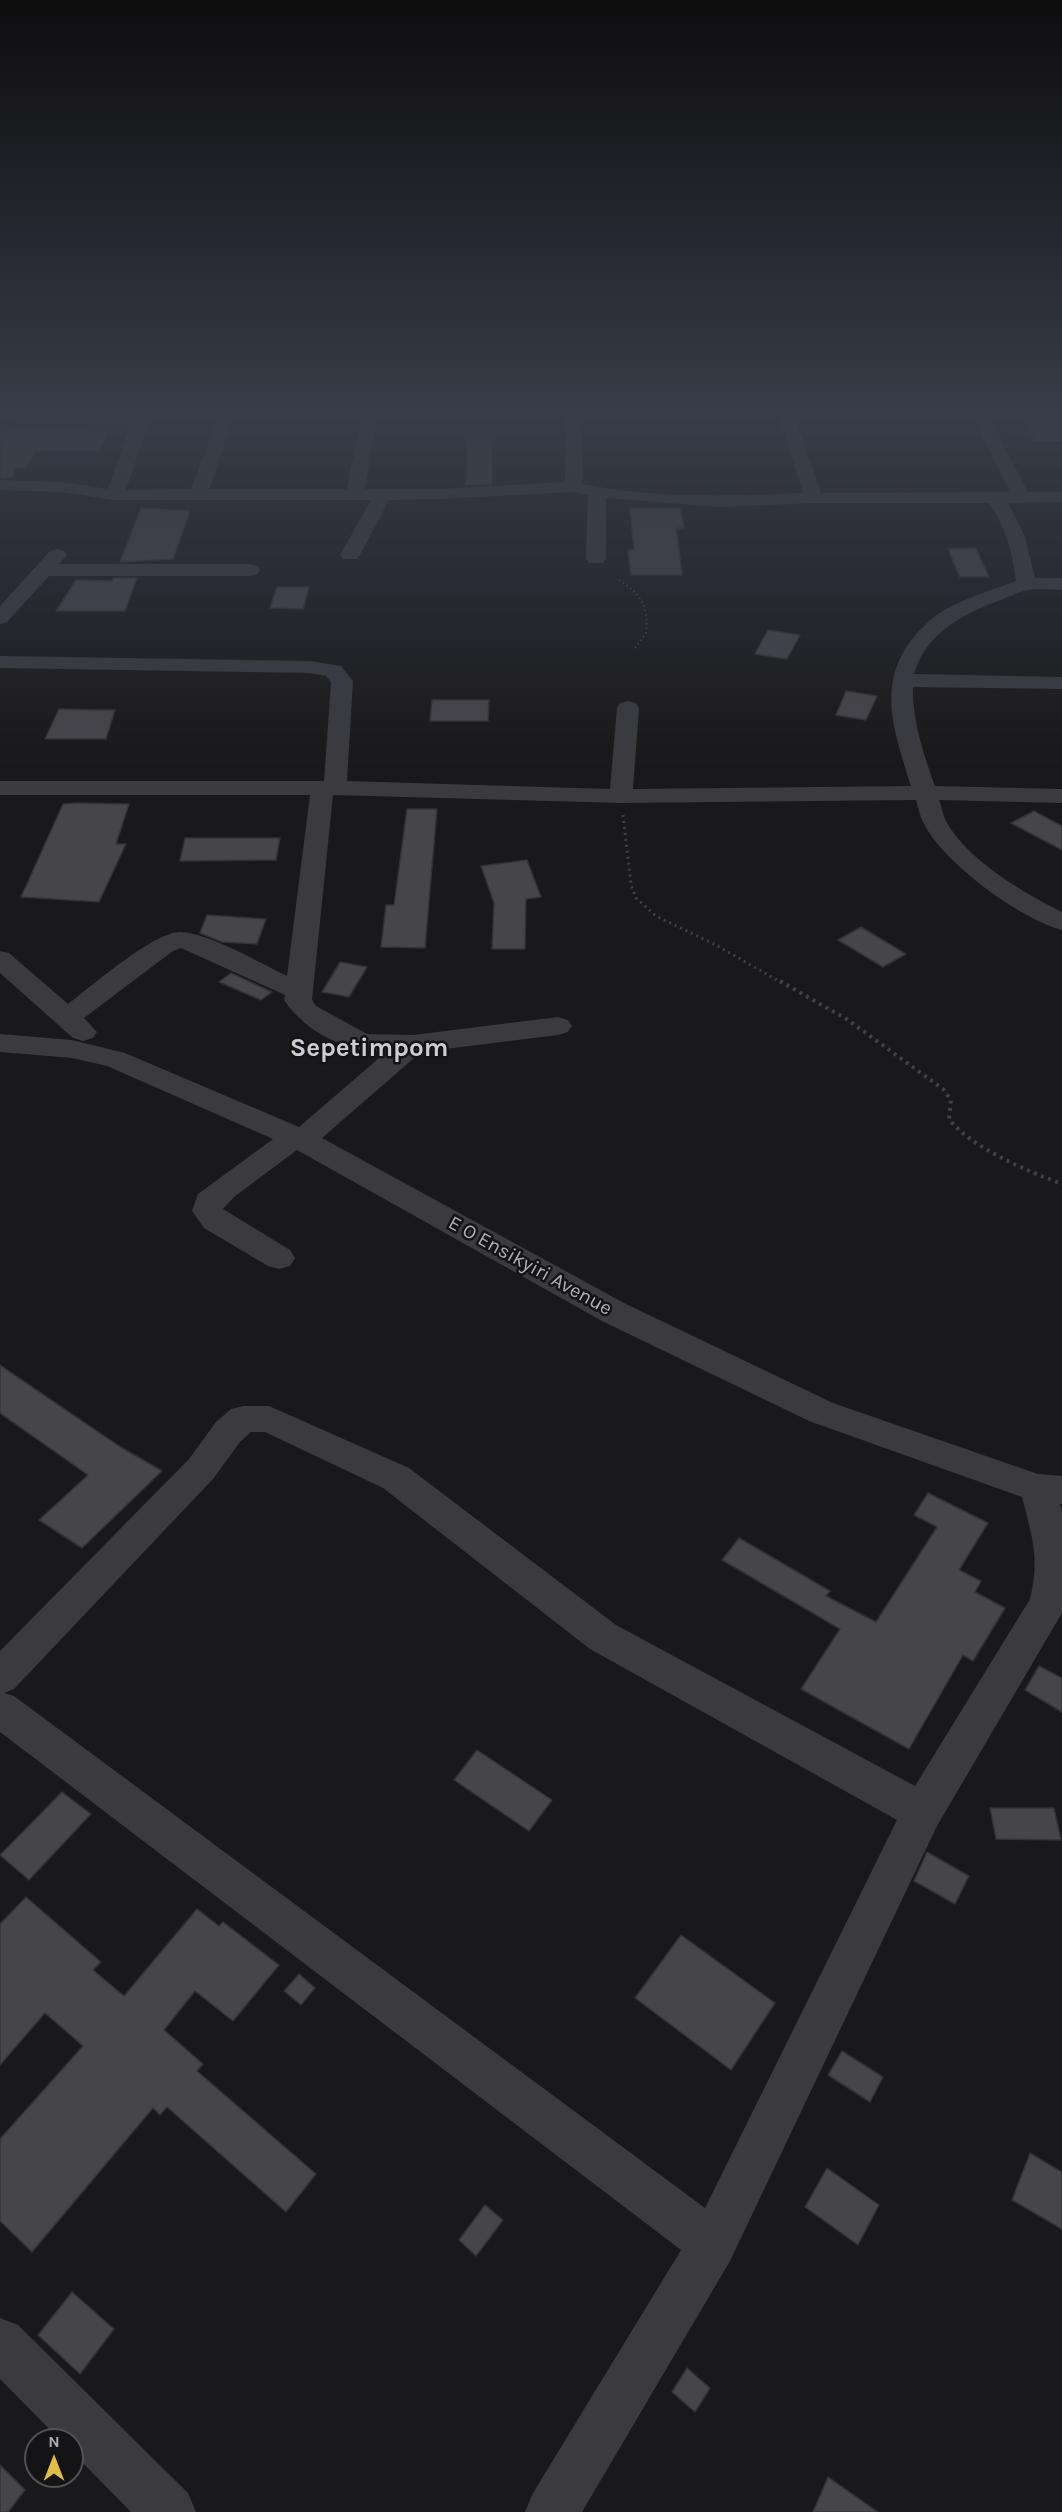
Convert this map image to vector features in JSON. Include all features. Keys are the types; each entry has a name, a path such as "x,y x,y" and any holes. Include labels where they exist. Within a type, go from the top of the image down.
{"street":[{"path":"350,555 361,534"},
{"path":"596,534 596,559"},
{"path":"1012,534 1025,568 1026,584"},
{"path":"0,618 62,550"},
{"path":"45,570 250,570"},
{"path":"1062,584 1026,584 950,615 922,640 906,666 902,680 902,704 935,823 963,858 999,887 1033,908 1062,922"},
{"path":"0,662 310,667 333,671 342,681 298,1000 306,1012 349,1038 383,1045 413,1044 558,1026"},
{"path":"902,680 1062,683"},
{"path":"621,796 628,708"},
{"path":"0,788 329,788 621,796 925,793 1062,796"},
{"path":"67,1018 164,945 180,940 197,944 299,991"},
{"path":"0,959 115,1059"},
{"name":"E O Ensikyiri Avenue","path":"0,1043 72,1049 115,1059 298,1138 613,1312 821,1412 1050,1489"},
{"path":"279,1258 215,1220 207,1211 209,1202 298,1138 413,1044"},
{"path":"0,1677 201,1469 228,1432 243,1419 269,1419 396,1478 603,1637 922,1812"},
{"path":"552,2512 713,2244 922,1812 1048,1603 1055,1574 1050,1489"},
{"path":"0,1709 713,2244"},
{"path":"0,2343 169,2512"}],"path":[{"path":"619,580 637,591 644,602 647,633 635,648"},
{"path":"621,796 631,885 636,898 646,908 656,916 716,945 848,1020 943,1089 951,1100 949,1119 954,1126 970,1138 1043,1178 1062,1184"}],"building":[{"path":"131,534 182,534 173,559 120,562"},
{"path":"632,534 677,534 682,575 631,575 628,550 634,550"},
{"path":"976,548 989,577 960,577 948,549"},
{"path":"114,578 137,578 125,611 56,611 76,580 112,581"},
{"path":"277,587 309,587 303,609 270,608"},
{"path":"768,630 800,635 787,659 755,654"},
{"path":"846,691 877,696 866,720 836,715"},
{"path":"432,700 489,700 488,721 430,721"},
{"path":"59,709 115,710 106,739 45,739"},
{"path":"63,804 129,804 116,844 126,844 99,902 21,897"},
{"path":"407,809 437,809 425,948 381,947 386,905 394,905"},
{"path":"1034,811 1062,826 1062,850 1011,823"},
{"path":"185,838 280,838 276,860 180,861"},
{"path":"527,860 541,897 526,899 525,949 492,949 494,903 481,866"},
{"path":"207,915 266,919 257,944 222,942 200,933"},
{"path":"861,927 906,954 883,967 838,940"},
{"path":"340,962 367,967 349,997 322,992"},
{"path":"231,973 272,992 261,1000 219,982"},
{"path":"0,1365 119,1446 162,1471 82,1548 39,1520 88,1475 0,1413"},
{"path":"928,1493 988,1523 959,1570 981,1581 975,1592 1005,1608 973,1661 963,1655 909,1749 801,1689 840,1629 722,1560 739,1538 830,1591 826,1596 876,1622 937,1527 914,1515"},
{"path":"1039,1666 1062,1678 1062,1712 1025,1690"},
{"path":"477,1750 552,1800 529,1831 454,1780"},
{"path":"62,1792 91,1814 29,1880 0,1855"},
{"path":"990,1808 1054,1808 1061,1840 996,1839"},
{"path":"927,1852 969,1876 955,1904 914,1881"},
{"path":"26,1897 101,1962 93,1970 124,1996 197,1909 219,1926 223,1922 279,1965 233,2021 195,1991 164,2030 203,2064 197,2071 316,2174 286,2212 167,2107 160,2115 153,2108 32,2252 0,2221 0,2139 83,2046 45,2013 0,2065 0,1924"},
{"path":"681,1935 775,2003 731,2070 635,1998"},
{"path":"299,1974 315,1988 301,2005 284,1991"},
{"path":"842,2051 883,2077 870,2102 828,2075"},
{"path":"1030,2153 1062,2172 1062,2229 1012,2200"},
{"path":"827,2168 879,2205 858,2245 805,2207"},
{"path":"485,2205 503,2220 476,2256 459,2240"},
{"path":"72,2292 114,2329 80,2374 38,2335"},
{"path":"687,2368 710,2388 695,2412 672,2392"},
{"path":"0,2465 25,2490 8,2512 0,2512"},
{"path":"828,2477 878,2512 813,2512"}],"district":[{"name":"Sepetimpom","path":"369,1049"}]}
